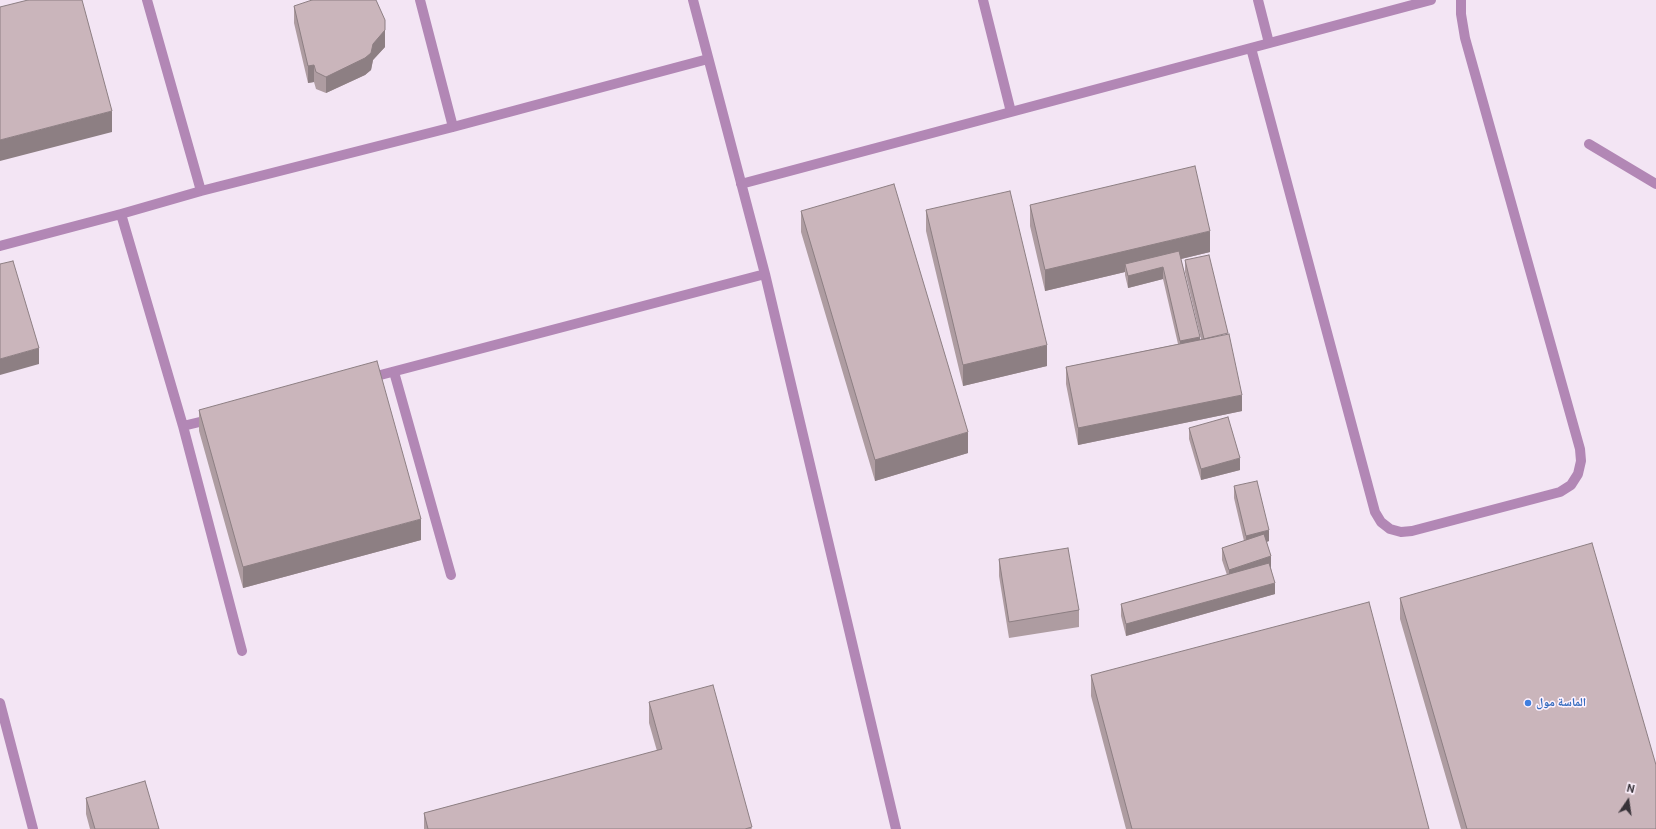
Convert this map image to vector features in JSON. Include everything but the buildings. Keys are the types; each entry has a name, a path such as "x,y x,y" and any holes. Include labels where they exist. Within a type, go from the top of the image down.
{"street":[{"path":"147,0 201,191"},
{"path":"420,0 453,127"},
{"path":"693,0 765,274 896,829"},
{"path":"983,0 1011,112"},
{"path":"1258,0 1269,44"},
{"path":"741,184 1431,0"},
{"path":"1251,48 1375,512 1381,522 1390,529 1401,532 1412,531 1560,492 1571,485 1578,474 1581,461 1580,449 1465,38 1462,0"},
{"path":"0,246 201,191 453,127 708,59"},
{"path":"1589,144 1656,184"},
{"path":"121,214 183,426 242,651"},
{"path":"356,382 765,274"},
{"path":"394,372 451,575"},
{"path":"183,426 221,416"},
{"path":"0,703 5,739 33,829"}],"place":[{"name":"الماسة مول","path":"1528,703"}]}
